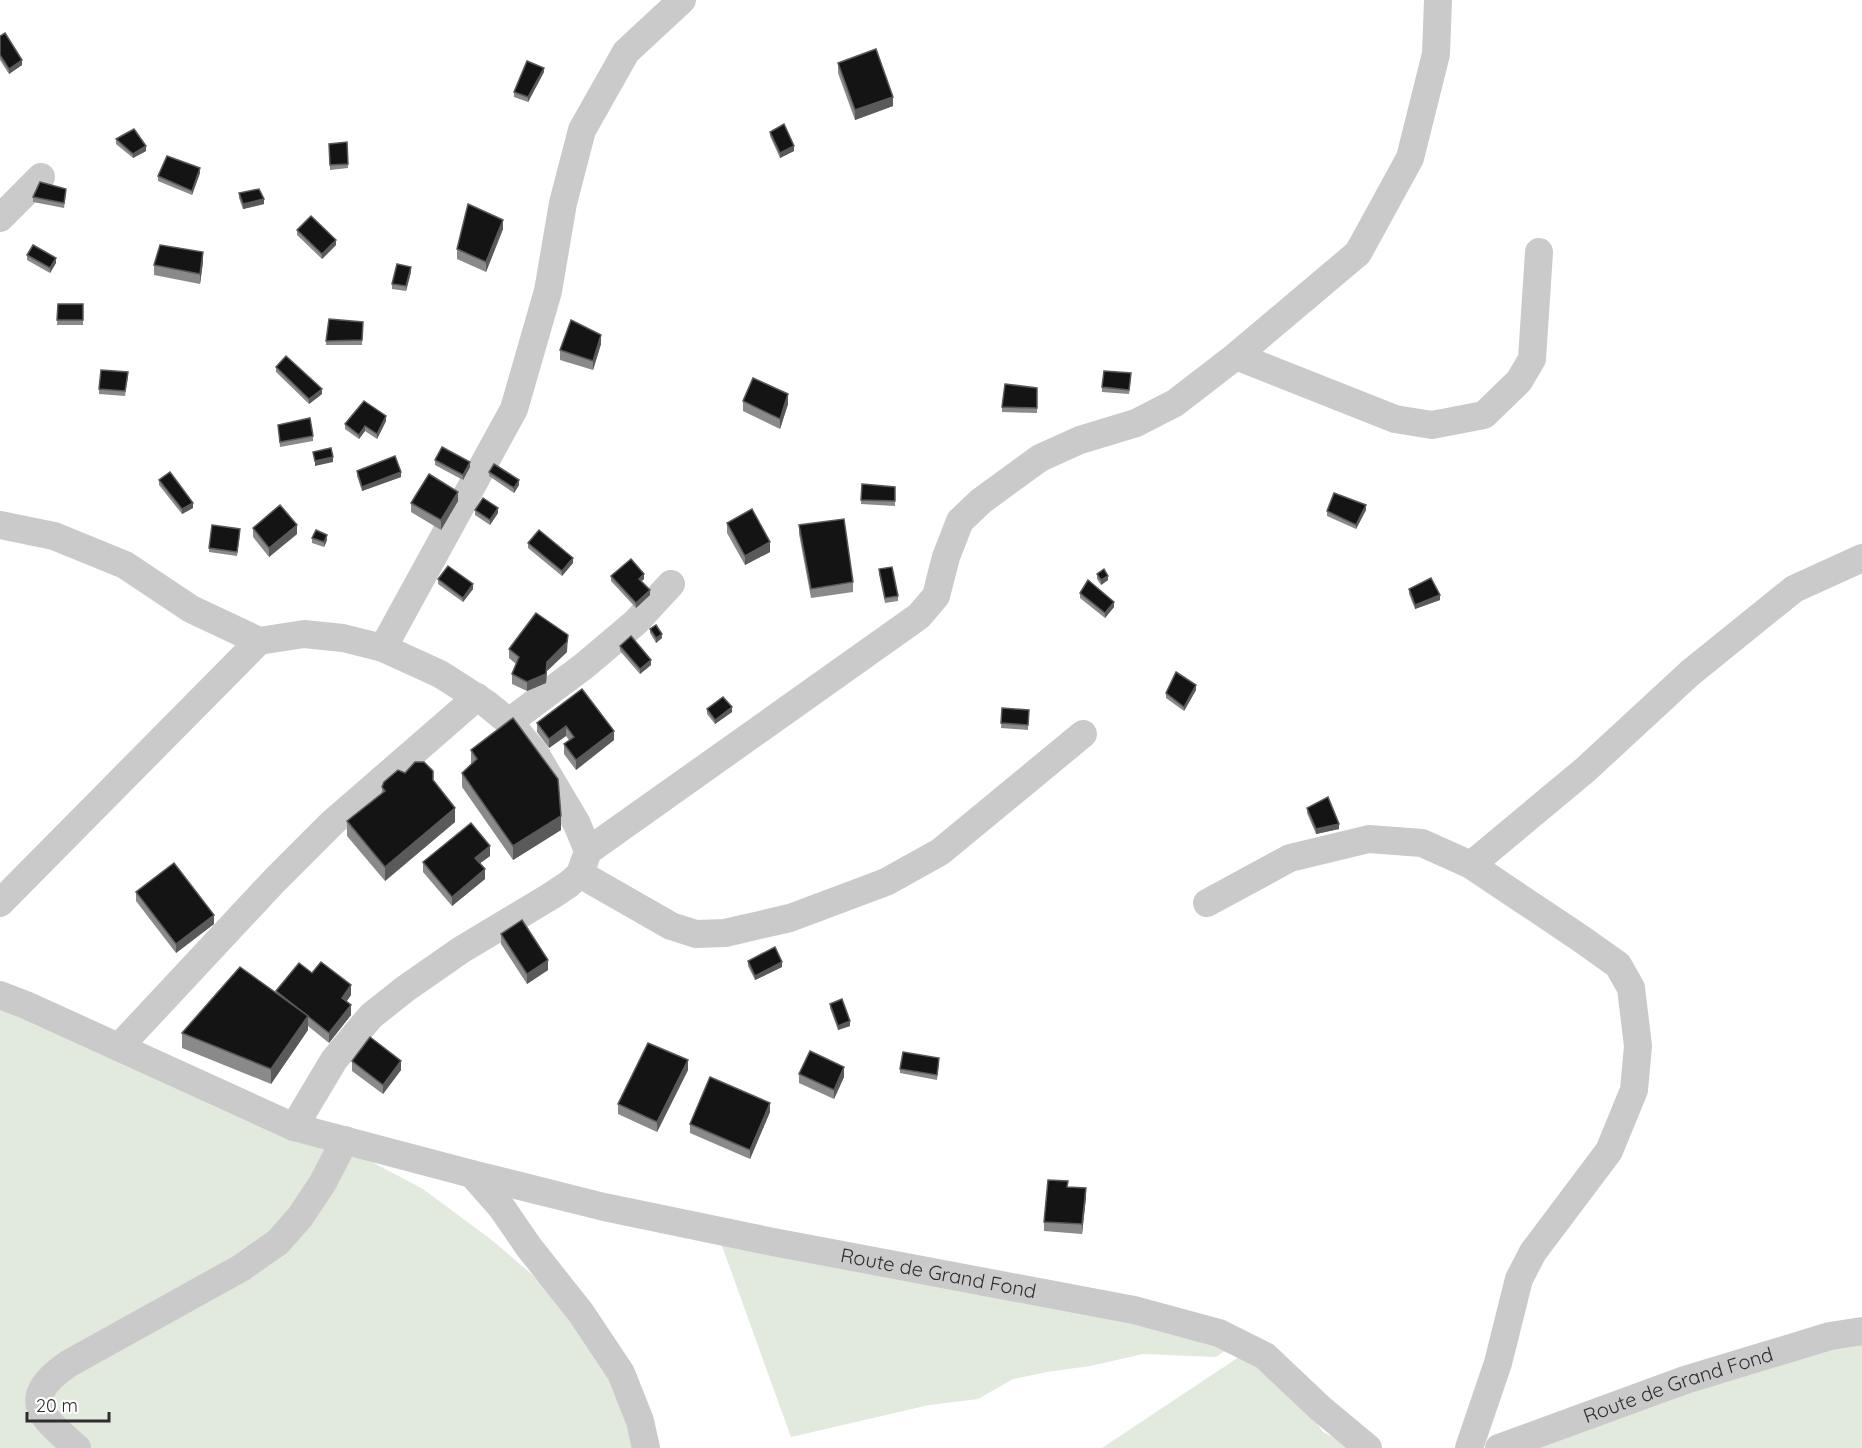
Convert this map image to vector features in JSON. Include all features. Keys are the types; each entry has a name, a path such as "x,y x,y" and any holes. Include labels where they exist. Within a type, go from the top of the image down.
{"street":[{"path":"383,648 514,409 548,291 563,203 582,130 626,52 682,0"},
{"path":"294,1127 333,1060 371,1016 460,950 552,896 584,863 919,616 936,596 946,557 960,521 981,501 1040,458 1080,440 1136,423 1175,403 1236,356 1358,253 1410,158 1436,54 1438,0"},
{"path":"0,218 41,177"},
{"path":"1236,356 1395,419 1432,425 1484,415 1518,381 1532,359 1539,252"},
{"path":"0,525 54,536 125,565 191,609 259,641 304,634 343,638 383,648 440,674 477,697 509,722 535,753 577,824 584,863 671,926 696,934 725,933 790,918 886,882 940,852 1083,734"},
{"path":"1471,865 1585,770 1690,673 1794,589 1862,558"},
{"path":"509,722 584,666 636,622 670,584"},
{"path":"0,903 259,641"},
{"path":"119,1047 275,880 332,823 477,697"},
{"path":"1207,903 1290,858 1369,839 1422,843 1471,865 1618,965 1631,988 1638,1046 1634,1090 1609,1151 1533,1252 1519,1280 1498,1363 1469,1448"},
{"name":"Route de Grand Fond","path":"0,995 294,1127 604,1207 773,1242 1134,1310 1219,1333 1264,1356 1320,1408 1368,1448"},
{"path":"77,1448 44,1418 38,1406 41,1392 51,1376 68,1364 241,1268 278,1242 300,1217 322,1184 345,1140"},
{"path":"472,1174 501,1208 581,1313 621,1373 640,1421 646,1448"},
{"name":"Route de Grand Fond","path":"1499,1448 1685,1380 1830,1336 1862,1332"}],"shaded area":[{"path":"0,1005 302,1125 423,1189 493,1241 571,1308 624,1407 633,1448 0,1448"},
{"path":"713,1221 1238,1342 1216,1357 1143,1354 1013,1379 978,1399 929,1405 791,1437"},
{"path":"1862,1319 1862,1448 1519,1448"},
{"path":"1248,1351 1293,1388 1323,1432 1355,1448 1102,1448"}],"building":[{"path":"5,33 22,60 9,69 0,55 0,36"},
{"path":"876,49 893,97 855,110 838,63"},
{"path":"527,61 544,68 528,97 514,92"},
{"path":"784,124 794,146 780,153 770,132"},
{"path":"134,129 146,146 133,154 116,139"},
{"path":"347,142 348,164 330,165 329,144"},
{"path":"167,156 200,168 192,191 158,176"},
{"path":"40,182 66,189 64,203 33,197"},
{"path":"259,189 264,199 243,204 239,193"},
{"path":"468,204 503,220 486,262 457,249"},
{"path":"311,216 336,240 322,254 297,230"},
{"path":"33,245 56,258 50,268 27,255"},
{"path":"160,245 203,252 200,274 154,265"},
{"path":"397,264 411,267 406,286 392,284"},
{"path":"58,304 83,304 83,320 57,320"},
{"path":"329,319 363,322 362,340 326,341"},
{"path":"571,320 601,335 593,361 560,350"},
{"path":"286,356 322,389 309,399 276,367"},
{"path":"101,370 128,372 125,391 99,389"},
{"path":"1104,371 1131,373 1129,390 1102,387"},
{"path":"753,378 788,394 780,419 743,401"},
{"path":"1005,384 1037,388 1037,408 1002,407"},
{"path":"364,401 386,416 377,434 365,426 359,435 345,424"},
{"path":"310,418 313,436 280,442 278,425"},
{"path":"442,447 470,462 463,475 435,460"},
{"path":"331,448 333,457 315,461 313,452"},
{"path":"395,456 401,472 362,487 357,471"},
{"path":"494,464 519,480 514,488 489,472"},
{"path":"170,472 193,503 182,509 159,480"},
{"path":"429,474 458,492 441,520 411,503"},
{"path":"862,484 895,487 895,501 861,500"},
{"path":"1334,493 1366,505 1356,525 1327,511"},
{"path":"483,498 498,508 490,520 475,510"},
{"path":"280,505 297,525 269,548 253,528"},
{"path":"752,509 770,542 745,556 727,523"},
{"path":"844,519 853,582 811,589 799,525"},
{"path":"212,525 240,529 237,552 209,548"},
{"path":"316,530 327,535 324,542 312,538"},
{"path":"539,530 573,558 562,571 528,543"},
{"path":"631,559 644,574 639,579 650,590 636,603 611,576"},
{"path":"448,566 473,584 463,598 438,579"},
{"path":"892,567 898,596 885,598 879,569"},
{"path":"1104,569 1108,576 1101,580 1097,574"},
{"path":"1431,578 1440,595 1415,605 1409,589"},
{"path":"1088,580 1114,602 1105,613 1080,593"},
{"path":"536,613 568,635 567,642 547,662 546,674 527,682 512,674 519,657 509,649"},
{"path":"656,625 662,634 656,638 650,629"},
{"path":"631,636 651,660 640,669 620,646"},
{"path":"1176,672 1196,685 1184,707 1166,693"},
{"path":"582,689 614,731 576,760 564,744 574,737 566,726 549,739 537,723"},
{"path":"723,697 732,707 715,720 707,709"},
{"path":"1002,708 1029,710 1028,725 1001,723"},
{"path":"513,718 558,779 561,816 513,846 462,773 477,759 471,750"},
{"path":"415,762 424,762 433,771 433,780 455,808 385,867 347,821 385,791 382,787 384,782 398,770 405,773"},
{"path":"1328,797 1339,824 1316,829 1307,808"},
{"path":"471,823 490,846 475,858 485,869 452,897 423,862"},
{"path":"174,863 214,915 176,944 136,892"},
{"path":"522,920 548,960 527,974 501,934"},
{"path":"775,947 782,962 755,976 748,961"},
{"path":"321,962 351,985 342,998 351,1005 329,1033 276,991 299,963 312,973"},
{"path":"240,967 308,1016 271,1069 182,1033"},
{"path":"842,999 850,1021 838,1026 830,1004"},
{"path":"370,1037 401,1061 383,1085 352,1061"},
{"path":"648,1043 688,1060 657,1122 618,1104"},
{"path":"810,1051 844,1067 834,1090 799,1074"},
{"path":"903,1052 939,1058 937,1075 900,1069"},
{"path":"710,1077 770,1103 750,1150 690,1124"},
{"path":"1048,1180 1068,1181 1067,1187 1086,1188 1082,1224 1044,1222"}]}
